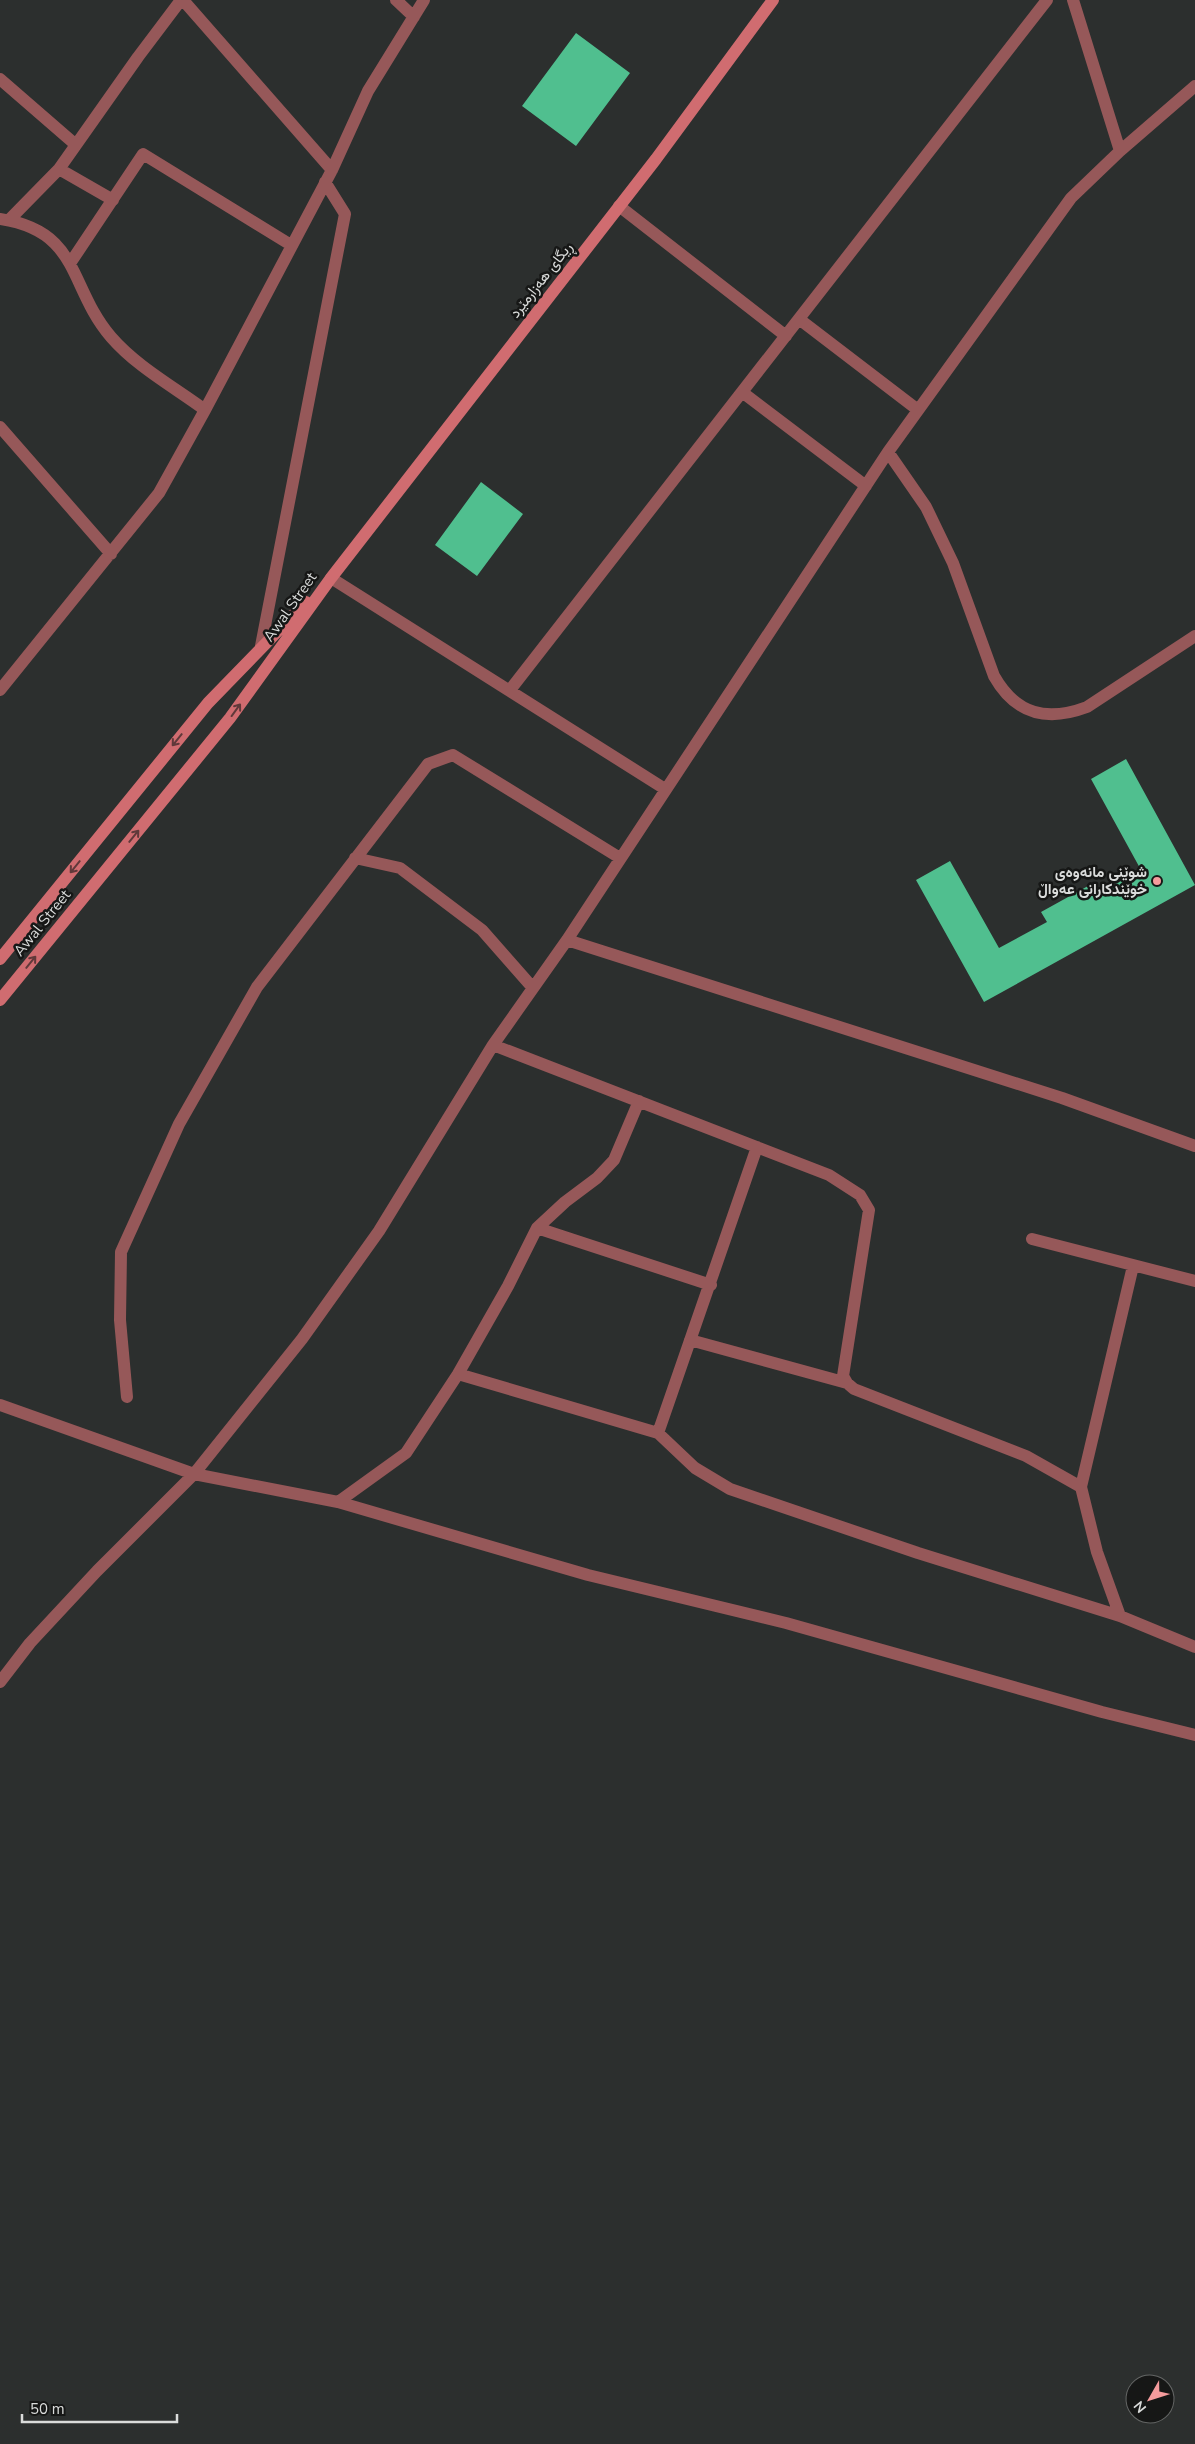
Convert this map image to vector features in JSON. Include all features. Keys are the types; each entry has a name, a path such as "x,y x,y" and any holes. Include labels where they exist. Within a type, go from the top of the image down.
{"main road":[{"name":"ڕیگای هەزارمێرد","path":"331,578 619,206 773,0"},
{"name":"Awal Street","path":"0,959 208,703 261,646 331,578"},
{"name":"Awal Street","path":"0,1000 230,718 331,578"}],"street":[{"path":"205,410 137,361 112,338 91,309 71,262 59,246 45,234 4,219 59,169 138,56 182,0 332,170"},
{"path":"396,0 414,17"},
{"path":"0,690 111,554 158,493 205,410 332,170 368,91 424,0"},
{"path":"510,690 1047,0"},
{"path":"1073,0 1120,151"},
{"path":"0,79 76,145"},
{"path":"0,1682 30,1643 97,1571 194,1474 302,1339 379,1231 493,1045 566,940 888,452 1071,198 1120,151 1195,86"},
{"path":"71,262 143,154 291,245"},
{"path":"59,169 113,200"},
{"path":"261,646 345,214 325,182"},
{"path":"619,206 786,336"},
{"path":"799,319 918,410"},
{"path":"742,392 866,486"},
{"path":"0,426 111,554"},
{"path":"888,452 926,507 953,563 994,676 1002,690 1013,701 1039,714 1053,716 1071,713 1102,699 1195,636"},
{"path":"331,578 665,789"},
{"path":"128,1397 120,1320 121,1252 179,1124 257,987 428,764 453,755 620,858"},
{"path":"355,858 400,868 482,930 533,988"},
{"path":"566,940 1062,1098 1195,1146"},
{"path":"493,1045 829,1175 860,1195 869,1210 843,1376 847,1383"},
{"path":"338,1502 406,1453 458,1374 508,1286 537,1228 565,1202 597,1178 614,1160 639,1101"},
{"path":"658,1433 711,1285 757,1147"},
{"path":"537,1228 711,1285"},
{"path":"1032,1239 1195,1281"},
{"path":"1120,1616 1097,1552 1081,1487 1133,1266"},
{"path":"690,1340 847,1383 854,1388 1026,1456 1081,1487"},
{"path":"458,1374 658,1433 695,1468 730,1489 918,1553 1120,1616 1195,1646"},
{"path":"0,1405 194,1474 338,1502 588,1574 768,1618 1102,1712 1195,1735"}],"building":[{"path":"576,33 630,73 576,146 522,106"},
{"path":"481,482 523,514 477,576 435,545"},
{"name":"شوێنی مانەوەی خوێندکارانی عەواڵ","path":"1126,759 1195,885 984,1002 916,880 950,861 999,948 1047,922 1041,912 1088,886 1094,896 1141,870 1091,779"}],"place":[{"name":"شوێنی مانەوەی خوێندکارانی عەواڵ","path":"1157,881"}]}
